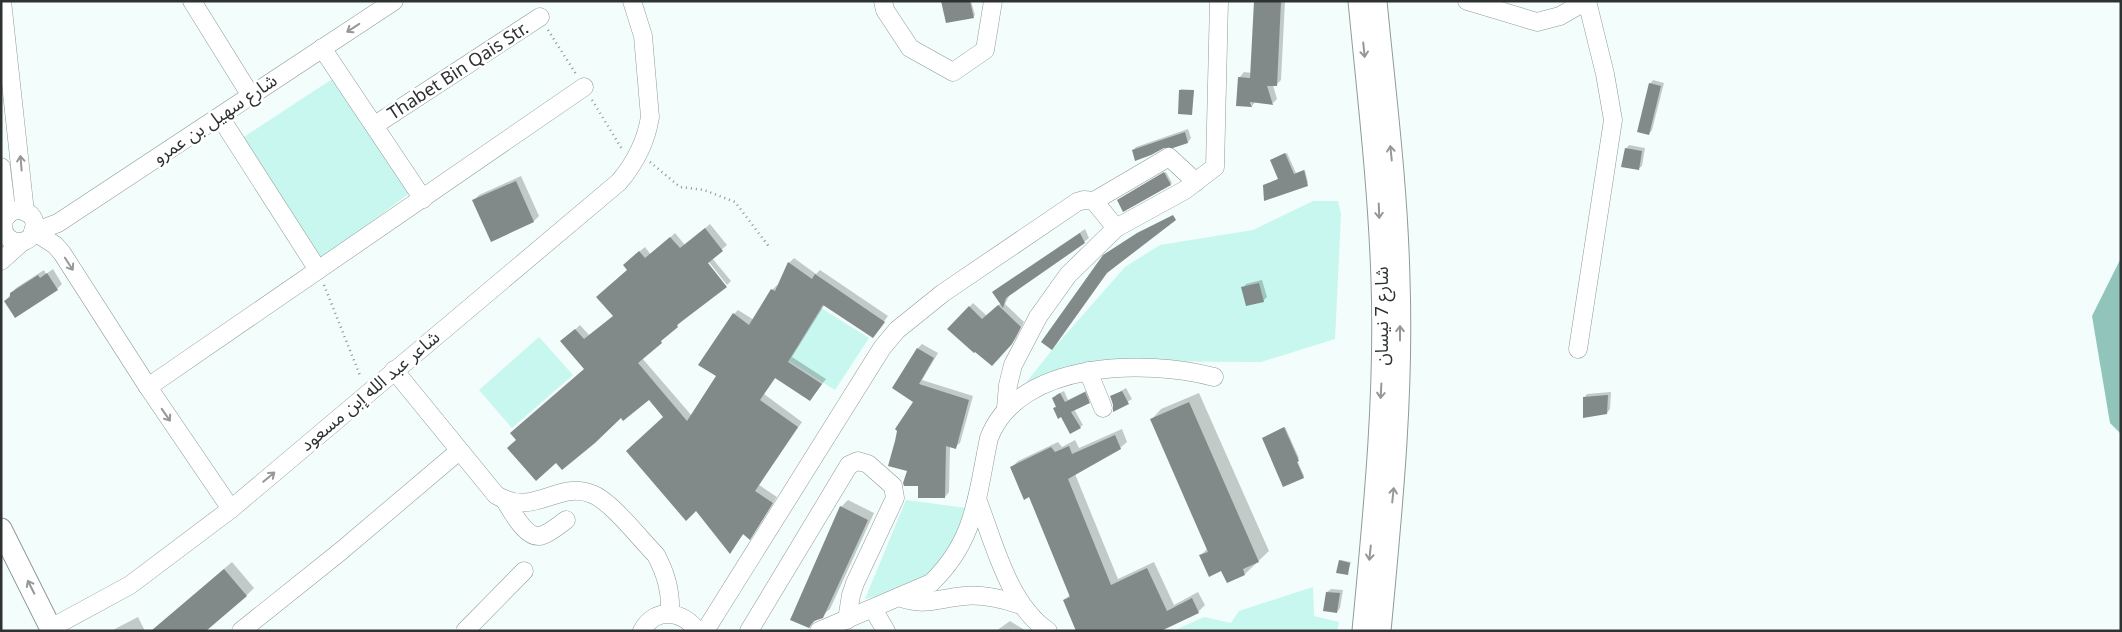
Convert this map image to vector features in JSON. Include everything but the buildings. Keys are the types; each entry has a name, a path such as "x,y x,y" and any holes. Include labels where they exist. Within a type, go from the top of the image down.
{"main road":[{"name":"شارع 7 نيسان","path":"1359,1 1379,200 1383,367 1377,481 1362,631"},
{"name":"شارع 7 نيسان","path":"1376,1 1396,198 1400,300 1400,367 1394,482 1380,631"},
{"path":"1,529 52,629"}],"street":[{"path":"2,1 25,212"},
{"path":"192,1 251,96"},
{"name":"شارع سهيل بن عمرو","path":"1,261 30,234 58,222 394,1"},
{"name":"شاعر عبد الله إبن مسعود","path":"52,629 130,584 232,509 394,370 610,190 627,173 640,152 650,116 643,36 632,1"},
{"path":"882,1 885,10 910,48 953,72 985,50 993,1"},
{"path":"1006,408 1008,385 1013,365 1038,317 1068,275 1116,228 1185,190 1215,167 1219,1"},
{"path":"1467,1 1537,22 1560,16 1587,1 1605,74 1613,120 1578,349"},
{"name":"Thabet Bin Qais Str.","path":"375,125 540,17"},
{"path":"322,48 423,199"},
{"path":"148,387 423,199 584,86"},
{"path":"220,117 318,270"},
{"path":"1094,202 1169,157 1196,182"},
{"path":"1,167 5,234 12,240 30,234 55,246 62,253 148,387 232,509"},
{"path":"705,631 890,338 943,292 1072,206 1084,200 1094,202 1116,228"},
{"path":"4,225 15,211 25,212 32,218 30,234"},
{"path":"819,631 931,583 953,560 968,531 977,499 989,438 999,417 1014,401 1060,378 1111,368 1180,370 1214,377"},
{"path":"394,370 490,489 504,499 526,532 534,536 542,535 566,520"},
{"path":"1088,371 1103,408"},
{"path":"241,631 341,551 459,451"},
{"path":"749,631 849,465 858,461 868,464 892,486 895,498 855,583 847,620"},
{"path":"504,499 529,503 576,490 585,491 602,499 656,554 669,589 670,613"},
{"path":"977,499 1009,581 1021,605 1035,621 1048,631"},
{"path":"465,631 524,571"},
{"path":"899,597 907,601 925,603 963,596 977,596 1006,600 1021,605"},
{"path":"873,609 886,631"},
{"path":"642,631 652,619 670,613 686,618 698,631"}],"path":[{"path":"640,152 680,187 704,190 735,202 770,248"},
{"path":"318,270 367,393"}],"green space":[{"path":"340,74 415,189 315,264 233,144"},
{"path":"1313,201 1338,201 1341,214 1335,339 1261,362 1096,361 1025,384 1052,350 1125,267 1160,245 1253,230"},
{"path":"2121,258 2121,434 2110,423 2092,316"},
{"path":"821,308 869,338 835,390 789,361"},
{"path":"539,337 573,375 512,428 479,390"},
{"path":"906,500 966,508 961,532 940,566 912,587 865,599"},
{"path":"1313,587 1314,616 1339,622 1337,631 1173,631 1204,617 1231,623 1239,611"}]}
